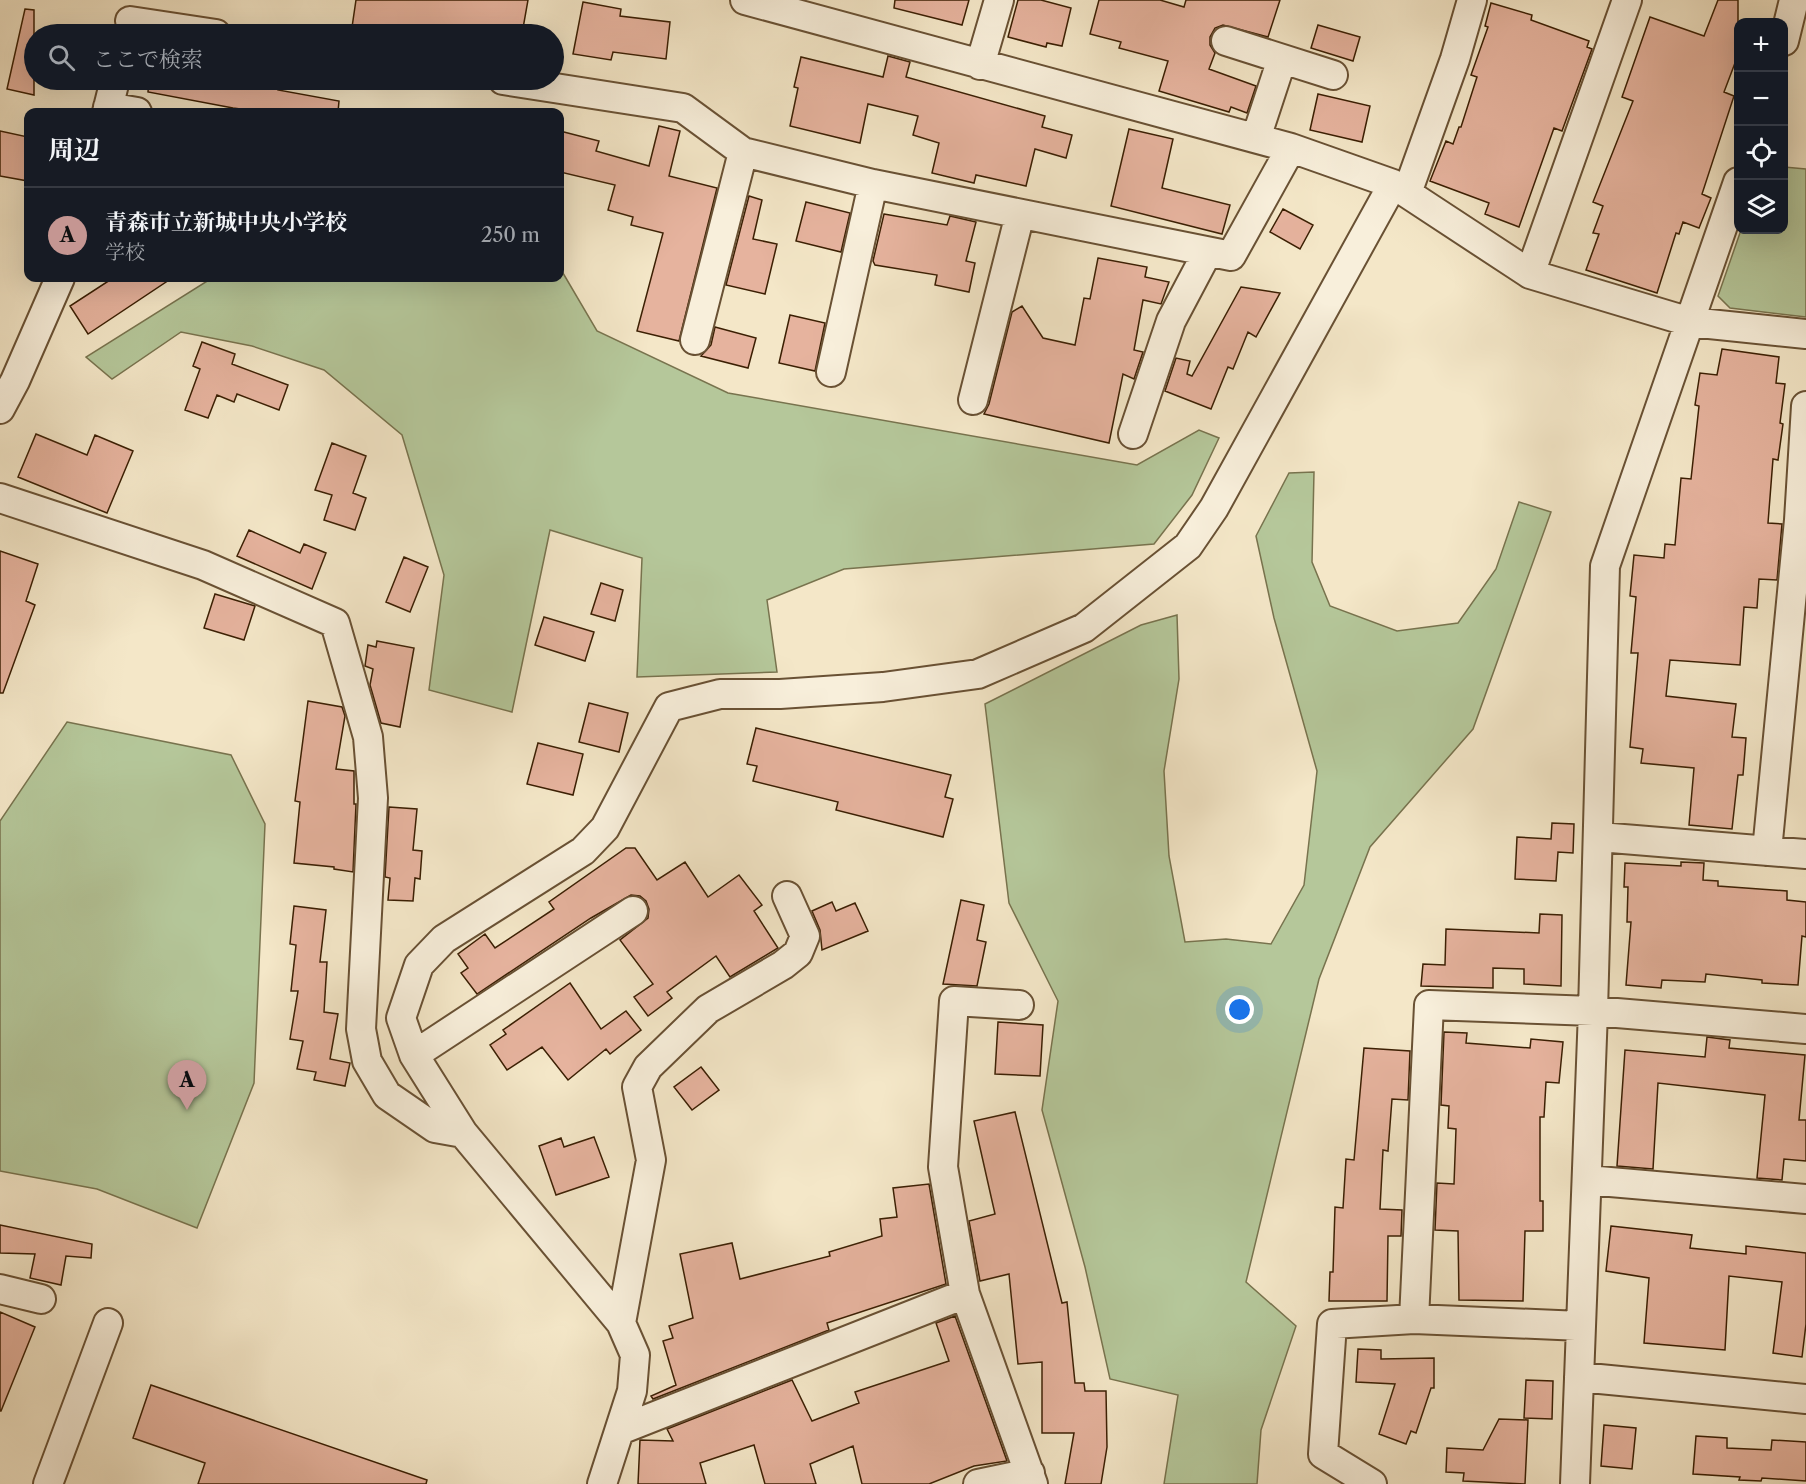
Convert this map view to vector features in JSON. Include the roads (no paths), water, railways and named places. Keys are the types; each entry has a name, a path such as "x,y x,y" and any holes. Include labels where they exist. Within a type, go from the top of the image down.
{"street":[{"path":"745,0 1292,148 1400,188 1530,274 1690,322 1806,334"},
{"path":"980,65 999,0"},
{"path":"602,1484 632,1391 635,1355 621,1323 463,1132 414,1055 401,1018 419,965 444,939 583,851 590,844 605,828 669,707 720,694 780,694 883,687 978,674 1084,628 1188,546 1214,508 1400,188 1455,59 1472,0"},
{"path":"1530,274 1627,0"},
{"path":"1788,25 1794,0"},
{"path":"132,18 164,24"},
{"path":"1226,41 1333,75"},
{"path":"1256,138 1282,59"},
{"path":"564,89 683,108 743,152 873,184 1231,256 1292,148"},
{"path":"108,108 112,90"},
{"path":"695,340 743,152"},
{"path":"831,372 873,184"},
{"path":"1575,1484 1599,837 1605,566 1734,194"},
{"path":"973,400 1020,214"},
{"path":"1133,434 1171,321 1207,253"},
{"path":"0,409 8,369 58,282"},
{"path":"1767,851 1795,688 1806,406"},
{"path":"0,498 203,565 335,623 368,737 374,798 361,1029 367,1061 387,1095 435,1128 463,1132"},
{"path":"1599,837 1806,854"},
{"path":"621,1323 651,1160 638,1087 648,1067 708,1009 783,965 798,953 805,936 787,896"},
{"path":"414,1055 633,911"},
{"path":"978,1484 1032,1478 965,1294 943,1167 954,1001 1019,1005"},
{"path":"1414,1319 1429,1005 1593,1011 1806,1029"},
{"path":"1587,1180 1806,1199"},
{"path":"0,1289 41,1299"},
{"path":"620,1430 965,1294"},
{"path":"1372,1484 1323,1454 1332,1324 1414,1319 1581,1326"},
{"path":"48,1484 108,1323"},
{"path":"1579,1377 1806,1399"}],"place":[{"name":"青森市立新城中央小学校","path":"187,1110"}]}
